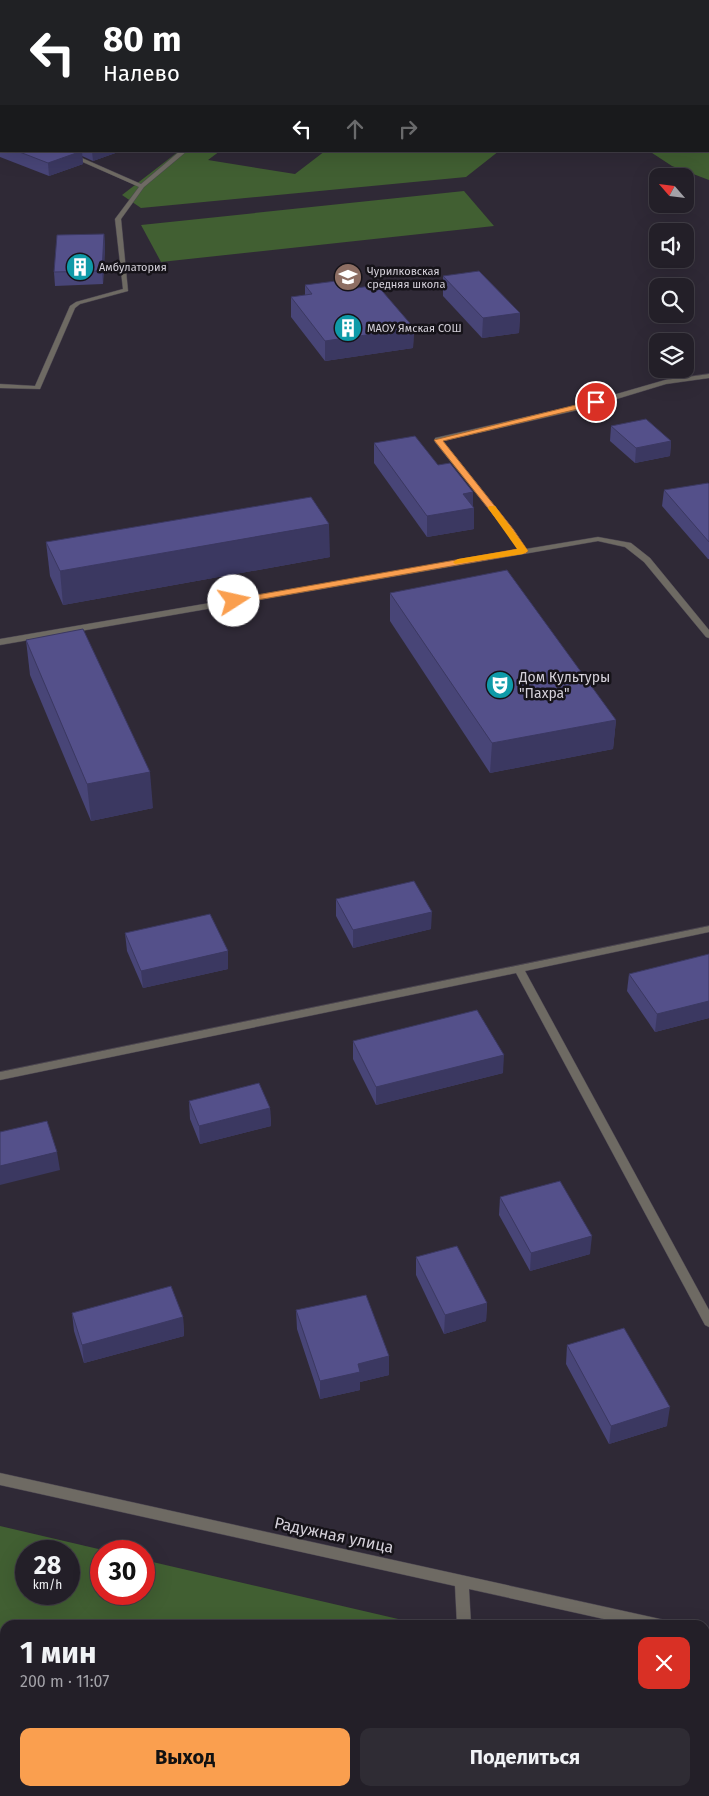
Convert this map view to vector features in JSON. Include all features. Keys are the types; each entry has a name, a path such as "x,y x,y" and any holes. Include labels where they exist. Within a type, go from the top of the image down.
{"street":[{"path":"63,152 142,186"},
{"path":"0,386 38,388 72,307 78,303 126,290 118,219 142,186 183,152"},
{"path":"523,551 510,531 438,440 584,406 665,382 709,376"},
{"path":"0,642 598,539 628,545 647,560 709,635"},
{"path":"0,1076 709,930"},
{"path":"519,969 709,1322"},
{"name":"Радужная улица","path":"0,1479 638,1620"},
{"path":"462,1581 464,1620"}],"green space":[{"path":"178,152 219,152 208,160 295,174 324,152 498,152 466,177 141,208 122,195"},
{"path":"651,152 709,152 709,180 694,174 694,168 677,168"},
{"path":"464,191 494,226 161,262 141,225"},
{"path":"0,1526 60,1540 15,1540 15,1605 80,1605 80,1545 90,1547 90,1605 155,1605 155,1563 402,1620 0,1620"}],"building":[{"path":"20,152 79,152 48,163"},
{"name":"Амбулатория","path":"104,234 102,271 54,272 57,235"},
{"path":"479,271 520,313 483,318 443,276"},
{"path":"336,281 343,290 377,285 414,328 325,341 291,297 312,294 305,285"},
{"path":"646,419 671,441 636,448 611,426"},
{"path":"415,436 438,465 450,463 473,492 463,494 474,508 427,516 374,443"},
{"path":"709,484 709,542 664,490"},
{"path":"311,497 329,524 60,571 46,542"},
{"name":"Дом Культуры \"Пахра\"","path":"507,570 616,720 492,743 390,593"},
{"path":"83,629 150,772 87,784 26,640"},
{"path":"414,881 432,912 353,930 336,899"},
{"path":"210,914 228,951 141,971 125,933"},
{"path":"709,954 709,1001 657,1014 629,974"},
{"path":"477,1010 504,1055 376,1087 353,1041"},
{"path":"259,1083 270,1108 199,1126 189,1101"},
{"path":"47,1121 57,1152 0,1166 0,1132"},
{"path":"560,1181 592,1236 531,1253 500,1197"},
{"path":"457,1246 487,1303 445,1315 416,1257"},
{"path":"171,1286 183,1317 82,1345 72,1313"},
{"path":"366,1295 389,1356 358,1364 360,1372 320,1381 296,1310"},
{"path":"624,1328 670,1407 611,1426 567,1345"}],"slow traffic":[{"path":"458,562 523,551 492,508"}],"place":[{"name":"Амбулатория","path":"80,267"},
{"name":"Чурилковская средняя школа","path":"348,277"},
{"name":"МАОУ Ямская СОШ","path":"348,328"},
{"name":"Дом Культуры \"Пахра\"","path":"500,685"}],"route":[{"path":"234,601 523,551 510,531 438,440 596,402"}]}
